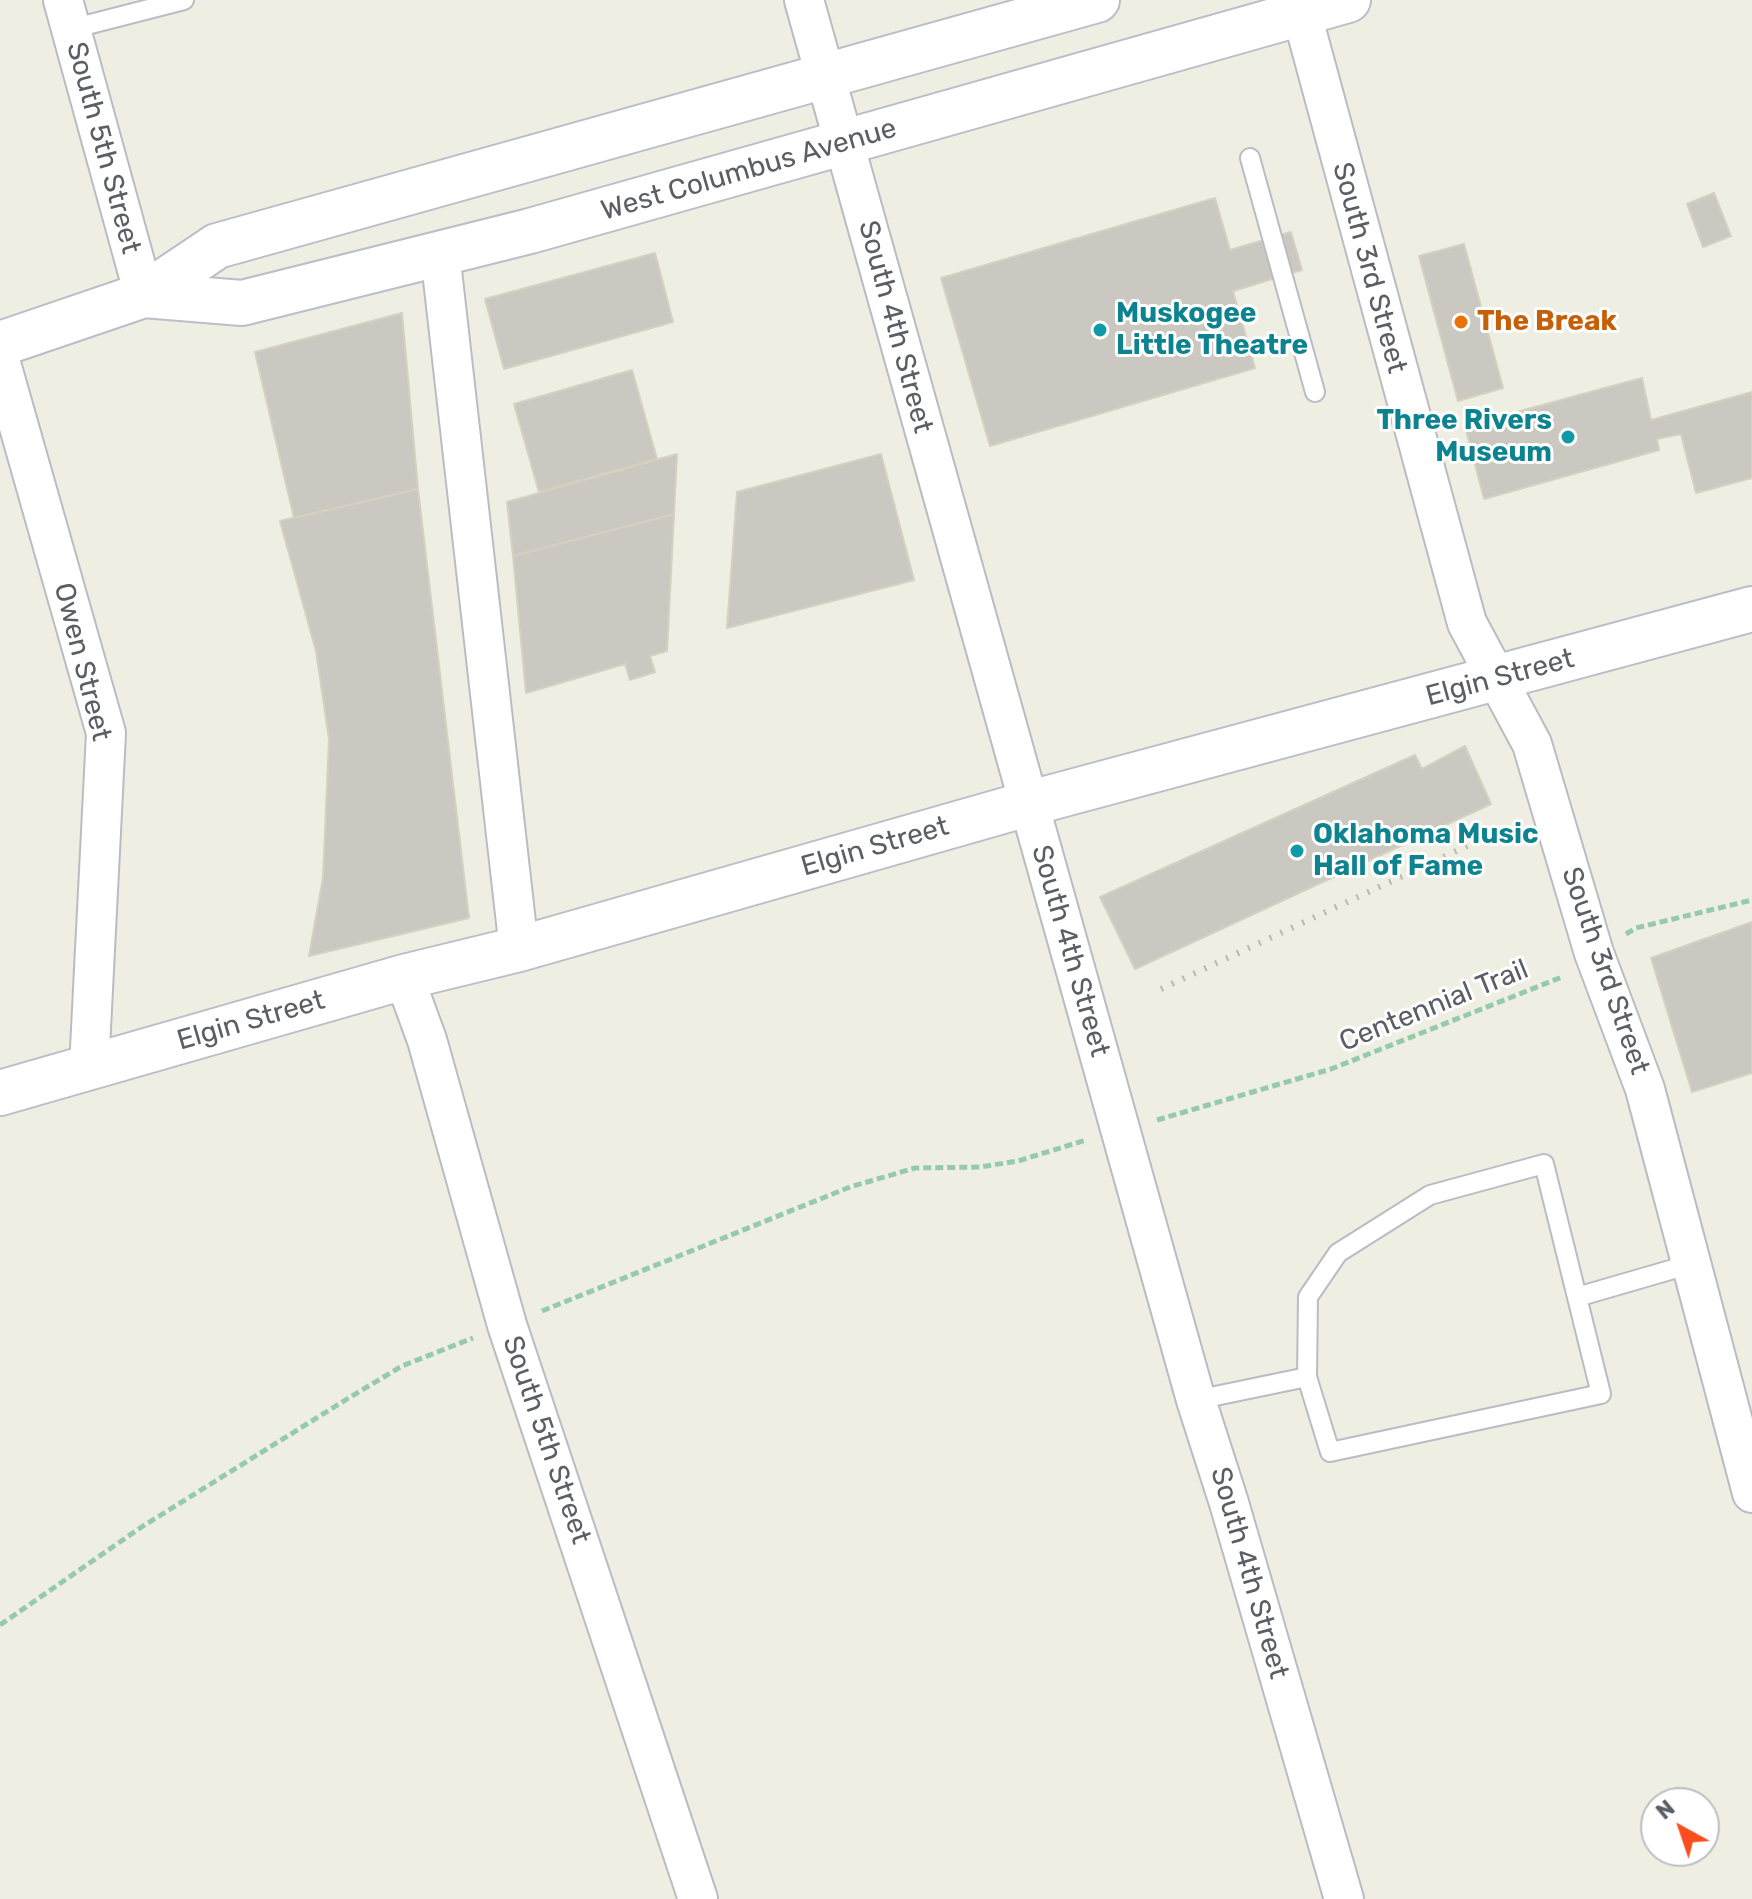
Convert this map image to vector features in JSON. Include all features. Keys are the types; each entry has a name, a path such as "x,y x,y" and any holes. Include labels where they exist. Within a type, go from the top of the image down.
{"street":[{"name":"South 4th Street","path":"804,0 1196,1400 1344,1899"},
{"name":"West Columbus Avenue","path":"0,344 144,295 217,246 1097,0"},
{"name":"West Columbus Avenue","path":"144,295 242,303 440,253 844,143 1300,6 1348,0"},
{"name":"South 3rd Street","path":"1300,6 1467,623 1532,744 1594,953 1645,1089 1752,1493"},
{"name":"South 5th Street","path":"67,15 144,295"},
{"path":"440,253 519,949"},
{"name":"Owen Street","path":"0,360 106,733 89,1068"},
{"name":"Elgin Street","path":"0,1093 1027,804 1752,609"},
{"name":"South 5th Street","path":"404,977 427,1040 507,1325 698,1899"}],"lane":[{"path":"67,15 184,0"},
{"path":"1250,158 1315,392"},
{"path":"1544,1164 1601,1394 1330,1452 1307,1377 1308,1297 1338,1253 1430,1195 1544,1164"},
{"path":"1577,1297 1691,1264"},
{"path":"1196,1400 1307,1377"}],"path":[{"name":"Centennial Trail","path":"1121,1130 1331,1069 1569,974 1594,953 1636,928 1752,900"}],"building":[{"path":"1714,193 1731,236 1703,247 1687,204"},
{"name":"Muskogee Little Theatre","path":"1215,198 1230,250 1291,232 1302,270 1233,291 1255,368 990,446 941,278"},
{"name":"The Break","path":"1464,244 1503,388 1458,401 1419,256"},
{"path":"655,253 673,322 504,369 485,299"},
{"path":"402,313 418,489 294,518 255,352"},
{"path":"632,370 657,459 539,492 514,404"},
{"name":"Three Rivers Museum","path":"1642,378 1651,420 1752,392 1752,478 1696,493 1681,434 1657,439 1659,450 1484,499 1465,426"},
{"path":"677,454 674,514 513,556 507,502"},
{"path":"881,454 914,580 727,628 737,492"},
{"path":"418,489 469,918 309,956 323,878 329,739 316,651 280,521"},
{"path":"674,514 667,651 650,656 655,672 630,680 625,664 526,693 513,556"},
{"name":"Oklahoma Music Hall of Fame","path":"1465,746 1491,804 1135,969 1100,897 1415,755 1422,769"},
{"path":"1752,922 1752,1073 1692,1092 1651,958"}],"railway":[{"path":"1161,989 1469,845"}],"place":[{"name":"The Break","path":"1461,322"},
{"name":"Muskogee Little Theatre","path":"1100,330"},
{"name":"Three Rivers Museum","path":"1568,437"},
{"name":"Oklahoma Music Hall of Fame","path":"1297,851"}]}
